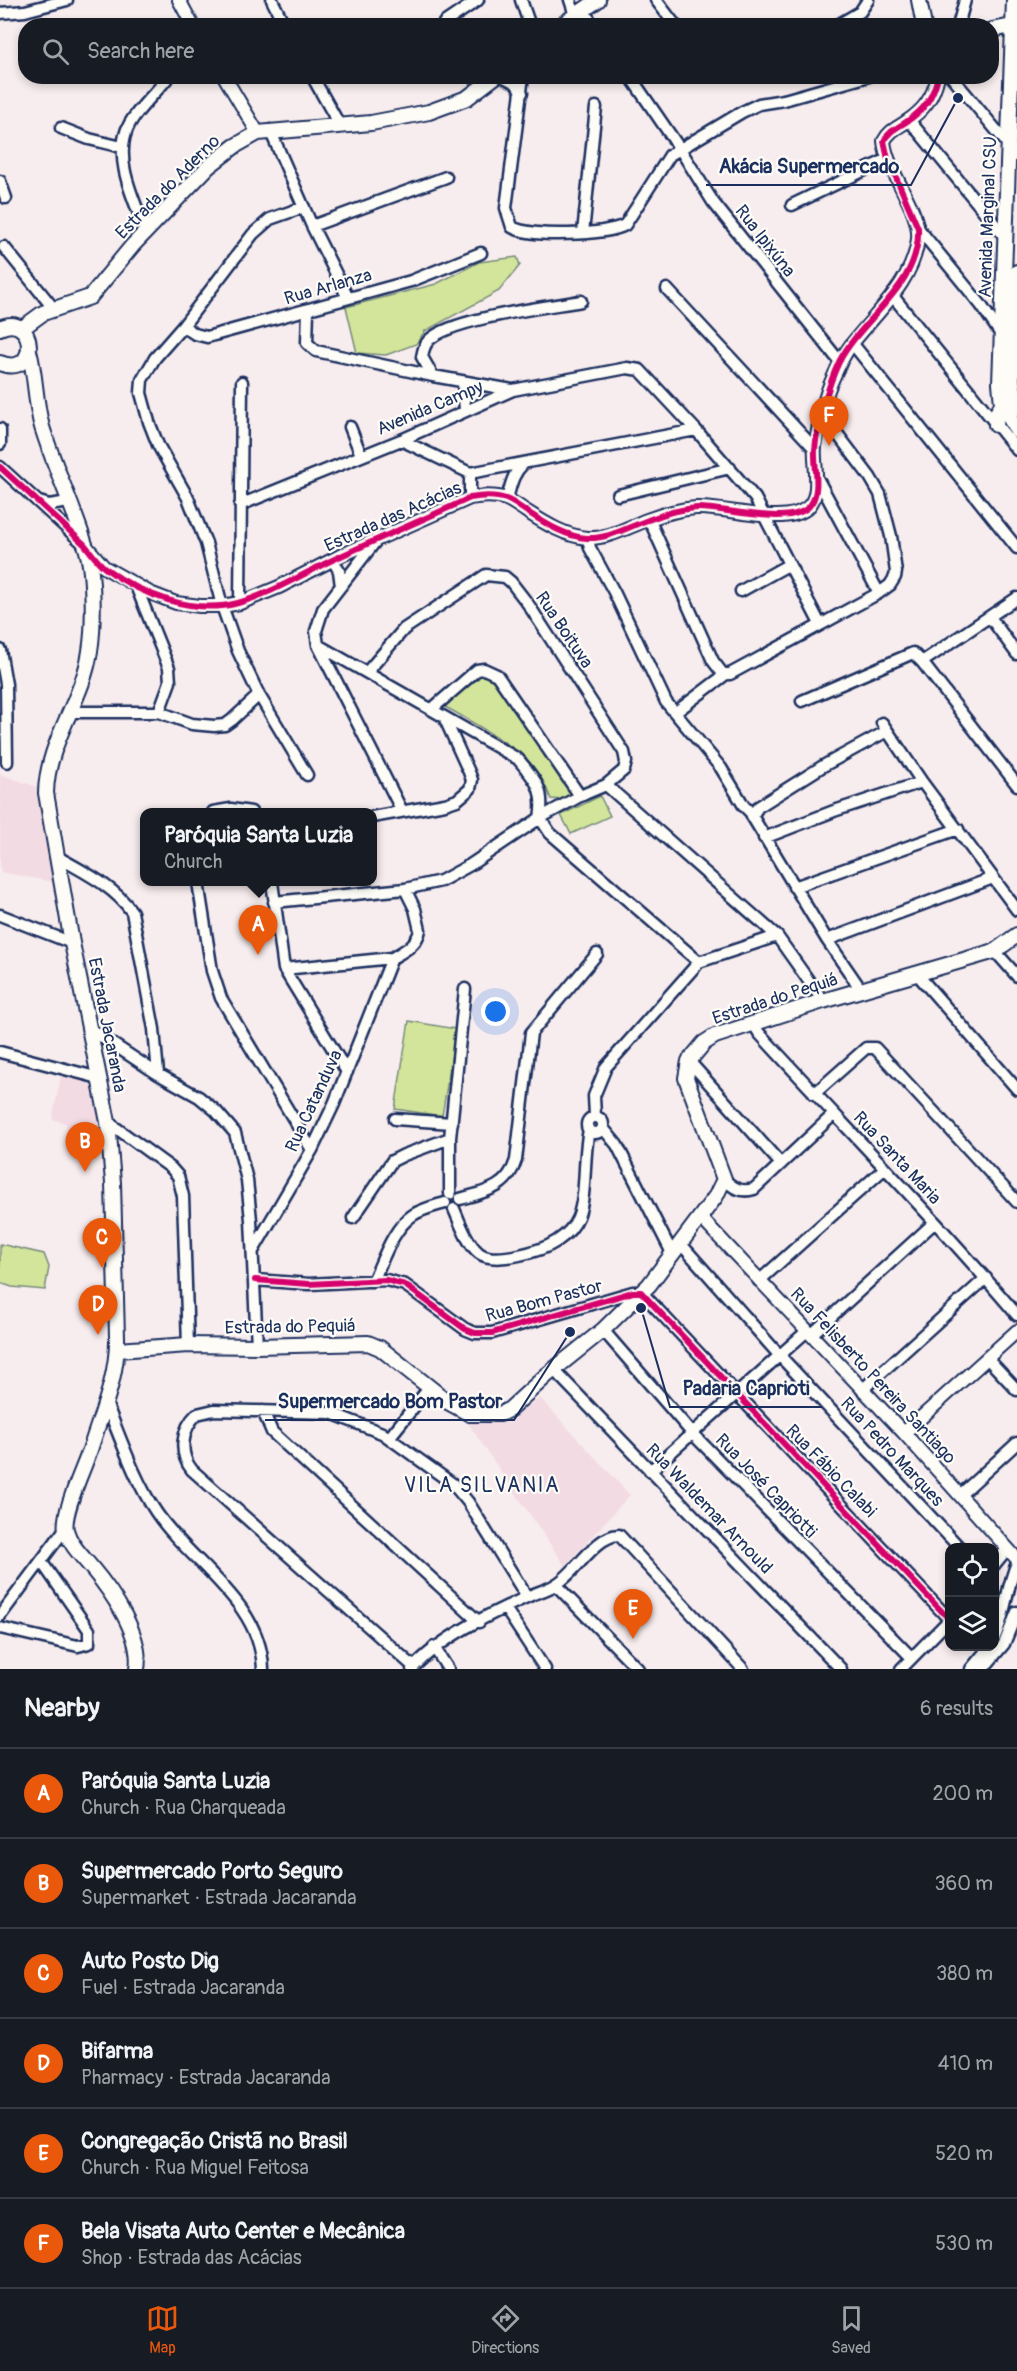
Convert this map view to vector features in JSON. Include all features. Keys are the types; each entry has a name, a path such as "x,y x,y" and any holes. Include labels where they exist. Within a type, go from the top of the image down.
{"main road":[{"path":"571,18 598,0"},
{"path":"919,0 922,18"},
{"name":"Avenida Marginal CSU","path":"1014,0 1012,219 1006,238 1012,380 1017,408"},
{"path":"999,28 1014,25"},
{"name":"Estrada do Aderno","path":"21,328 54,309 90,297 146,231 209,166 235,146 264,131 371,123 429,112 467,98 485,84"},
{"name":"Avenida Marginal CSU","path":"1017,272 1016,298 1002,336 1000,383 1002,404 1017,431"},
{"path":"0,328 14,325 21,328"},
{"name":"Estrada Jacaranda","path":"21,328 30,343 42,425 88,552 92,592 90,652 70,712 53,750 46,780 46,793 72,943 108,1122 118,1350"},
{"path":"3,365 22,362 30,351"},
{"path":"3,365 35,386"},
{"path":"996,425 997,413 1002,404"},
{"name":"Estrada do Pequiá","path":"689,1061 704,1043 715,1036 823,1001 995,951 1005,946 1017,935"},
{"path":"689,1061 686,1078 724,1179"},
{"name":"Estrada do Pequiá","path":"118,1350 188,1345 368,1343 380,1348 448,1402 470,1414 500,1414 510,1409 603,1330 649,1285 701,1218 724,1179"},
{"path":"118,1350 106,1403 72,1498 66,1529 74,1546 121,1608 135,1645 137,1669"}],"street":[{"path":"0,13 25,11 67,0"},
{"path":"179,0 189,18"},
{"path":"272,0 281,18"},
{"path":"451,18 478,0"},
{"path":"521,0 527,18"},
{"path":"570,0 585,18"},
{"path":"657,0 670,18"},
{"path":"850,18 860,12 868,0"},
{"path":"960,18 965,0"},
{"path":"146,231 129,188 122,147 130,122 163,84"},
{"path":"230,84 264,131 348,298"},
{"path":"316,84 340,126"},
{"path":"517,84 522,94"},
{"path":"523,84 506,208 508,220 512,227 523,232 583,233 613,231 625,225 666,161 680,149 742,112 759,104 784,100 841,84"},
{"name":"Rua Ipixúna","path":"635,84 713,202 840,362"},
{"path":"936,84 931,99 909,120 886,137 884,141 888,159 918,228 981,305 1002,336"},
{"path":"958,84 1013,149"},
{"path":"583,233 596,107"},
{"path":"909,120 1006,238"},
{"path":"62,128 89,140 122,147"},
{"path":"792,205 888,159"},
{"path":"312,226 446,177"},
{"path":"0,181 6,198"},
{"path":"304,207 270,219 253,234 183,326 155,358 142,380 141,393 158,445 189,498 206,543 222,606 238,651 259,695 307,775"},
{"name":"Estrada das Acácias","path":"85,545 104,567 136,586 176,603 222,606 240,603 279,588 333,560 470,498 488,496 507,499 565,533 588,538 612,535 649,519 697,508 764,515 792,515 805,510 814,498 815,449 828,390 840,362 912,266 918,228"},
{"path":"4,247 54,309"},
{"name":"Rua Arlanza","path":"183,326 195,334 207,337 411,281 481,252"},
{"path":"667,289 815,449"},
{"path":"892,295 1017,450"},
{"path":"434,376 422,357 427,342 444,331 473,321 581,301"},
{"path":"981,305 1009,314"},
{"path":"308,310 306,337 311,349 324,354 513,390"},
{"path":"852,343 1017,549"},
{"name":"Avenida Campy","path":"240,505 401,440 513,390 627,368 640,370 696,430"},
{"path":"240,603 242,382"},
{"path":"463,382 465,411"},
{"path":"676,712 728,674 789,643 890,585 896,572 889,524 880,494 870,477 823,415"},
{"path":"350,427 361,455"},
{"path":"0,429 0,444"},
{"path":"401,440 470,473 696,430 755,498 820,624"},
{"path":"507,499 512,479 525,463"},
{"path":"0,467 85,545"},
{"path":"618,495 730,468"},
{"path":"470,473 470,498"},
{"path":"816,476 879,593"},
{"path":"35,501 49,505 69,502"},
{"path":"649,519 713,661 720,672 728,674"},
{"path":"588,538 590,548 614,592 666,702 755,810"},
{"path":"375,542 319,618 316,631 318,645 402,811"},
{"path":"333,560 339,571 341,586"},
{"path":"741,591 788,565"},
{"name":"Rua Boituva","path":"274,902 424,886 470,865 540,818 606,785 624,770 626,762 624,752 528,604 505,577 486,575 426,613 394,638 367,672"},
{"path":"136,586 169,668 170,682 159,712"},
{"path":"922,662 1017,598"},
{"path":"990,617 1017,654"},
{"path":"318,645 518,759 540,790 543,802 540,818 549,833 699,962"},
{"path":"0,650 6,684 8,762"},
{"path":"802,701 913,653 1017,785"},
{"path":"432,709 477,670 484,669 497,675 580,796"},
{"path":"70,712 159,712 192,724 214,726 225,725 259,695"},
{"path":"377,816 446,804 466,794 470,789 472,780 444,716"},
{"path":"862,991 827,940 752,819 755,810 885,727 922,782 1017,910"},
{"path":"459,749 473,732"},
{"path":"764,838 834,811 922,782"},
{"path":"606,785 777,936 823,1001"},
{"path":"794,887 958,829"},
{"path":"57,856 105,885 124,901 132,912 154,1029 158,1074"},
{"path":"827,940 993,878"},
{"path":"199,886 212,971 221,998 312,1149"},
{"path":"272,886 284,969 347,1072"},
{"path":"284,969 393,958 414,944 420,930 415,909 405,889"},
{"path":"0,915 72,943"},
{"path":"595,1116 594,1096 606,1066 699,962 777,936"},
{"path":"995,951 1017,976"},
{"path":"373,1281 399,1231 408,1219 419,1212 500,1186 511,1173 516,1160 531,1033 597,954"},
{"name":"Rua Catanduva","path":"252,1251 312,1149 347,1072 393,958"},
{"path":"917,974 1017,1089"},
{"path":"465,989 450,1138 452,1201 474,1248 480,1254 497,1259 542,1248 569,1231 581,1207 585,1148 589,1131 588,1120 595,1116"},
{"name":"Rua Santa Maria","path":"753,1023 759,1033 814,1094 935,1222 1017,1315"},
{"path":"90,1029 158,1074 199,1097 216,1111 235,1133 247,1180 255,1280 257,1346"},
{"path":"814,1094 866,1048 875,1048 1017,1202"},
{"path":"0,1052 99,1078"},
{"path":"689,1061 781,1164"},
{"path":"724,1179 732,1186 747,1191 754,1189 834,1115"},
{"path":"589,1131 596,1133 603,1128 602,1120 595,1116"},
{"path":"395,1119 452,1123"},
{"path":"108,1122 171,1168 181,1185 188,1345"},
{"name":"Rua Pedro Marques","path":"603,1128 615,1142 677,1250 955,1543"},
{"path":"353,1218 392,1161 450,1138"},
{"path":"759,1281 885,1168"},
{"name":"Rua Felisberto Pereira Santiago","path":"701,1218 904,1433 1017,1561"},
{"path":"650,1471 935,1222"},
{"path":"862,1390 986,1278"},
{"name":"Rua Bom Pastor","path":"255,1280 309,1284 386,1280 405,1285 475,1334 492,1333 633,1292 641,1292"},
{"name":"Rua Fábio Calabi","path":"641,1292 945,1615"},
{"name":"Rua José Capriotti","path":"603,1330 692,1433 912,1659"},
{"path":"904,1433 1017,1331"},
{"path":"987,1358 1017,1390"},
{"name":"Rua Waldemar Arnould","path":"554,1370 841,1669"},
{"path":"389,1438 429,1388"},
{"path":"106,1403 152,1506 177,1539 237,1603 256,1636 263,1669"},
{"path":"527,1597 468,1502 453,1484 389,1438 340,1415 263,1411 214,1410 197,1414 185,1430 184,1456 192,1470 413,1668 434,1647 505,1608 556,1585 601,1542 610,1536 619,1535 743,1669"},
{"path":"263,1411 272,1432 479,1622"},
{"path":"960,1496 1017,1443"},
{"path":"0,1616 66,1529"},
{"path":"999,1559 1007,1549"},
{"path":"0,1628 78,1646 89,1643 89,1630 41,1561"},
{"path":"999,1628 1003,1620 1010,1580 1017,1561"},
{"path":"556,1585 638,1669"},
{"path":"505,1608 545,1669"},
{"path":"983,1669 1004,1644 1017,1611"},
{"path":"901,1669 945,1623"},
{"path":"434,1647 448,1669"},
{"path":"971,1669 987,1651"}],"shaded area":[{"path":"0,774 40,788 58,883 0,872"},
{"path":"61,1076 77,1076 86,1079 95,1089 101,1143 67,1148 67,1124 52,1119"},
{"path":"540,1398 630,1495 565,1566 465,1419 482,1424 513,1415"}],"green space":[{"path":"517,257 520,265 499,291 425,331 416,344 386,355 357,353 346,307 436,284 479,262"},
{"path":"481,672 488,674 498,685 571,793 563,800 551,799 531,764 514,748 443,706"},
{"path":"600,796 610,816 571,834 561,815"},
{"path":"409,1021 456,1029 442,1116 395,1109"},
{"path":"0,1244 44,1254 49,1267 45,1290 12,1287 0,1283"}],"cycle path":[{"path":"0,467 84,544 102,566 119,578 168,600 203,606 238,603 264,594 328,562 474,497 493,496 506,499 557,529 587,538 611,535 660,516 697,508 775,516 803,511 811,504 816,492 816,440 835,371 849,345 901,284 916,249 918,228 888,159 884,141 891,132 923,108 935,84"},
{"path":"255,1280 309,1284 386,1280 405,1285 465,1329 475,1333 492,1333 633,1292 641,1292 945,1615"}],"place":[{"name":"Akácia Supermercado","path":"958,98"},
{"name":"Bela Visata Auto Center e Mecânica","path":"829,446"},
{"name":"Paróquia Santa Luzia","path":"258,955"},
{"name":"Supermercado Porto Seguro","path":"85,1172"},
{"name":"Auto Posto Dig","path":"102,1268"},
{"name":"Padaria Caprioti","path":"641,1308"},
{"name":"Supermercado Bom Pastor","path":"570,1332"},
{"name":"Bifarma","path":"98,1335"},
{"name":"Congregação Cristã no Brasil","path":"633,1639"}],"district":[{"name":"VILA SILVANIA","path":"482,1485"}]}
